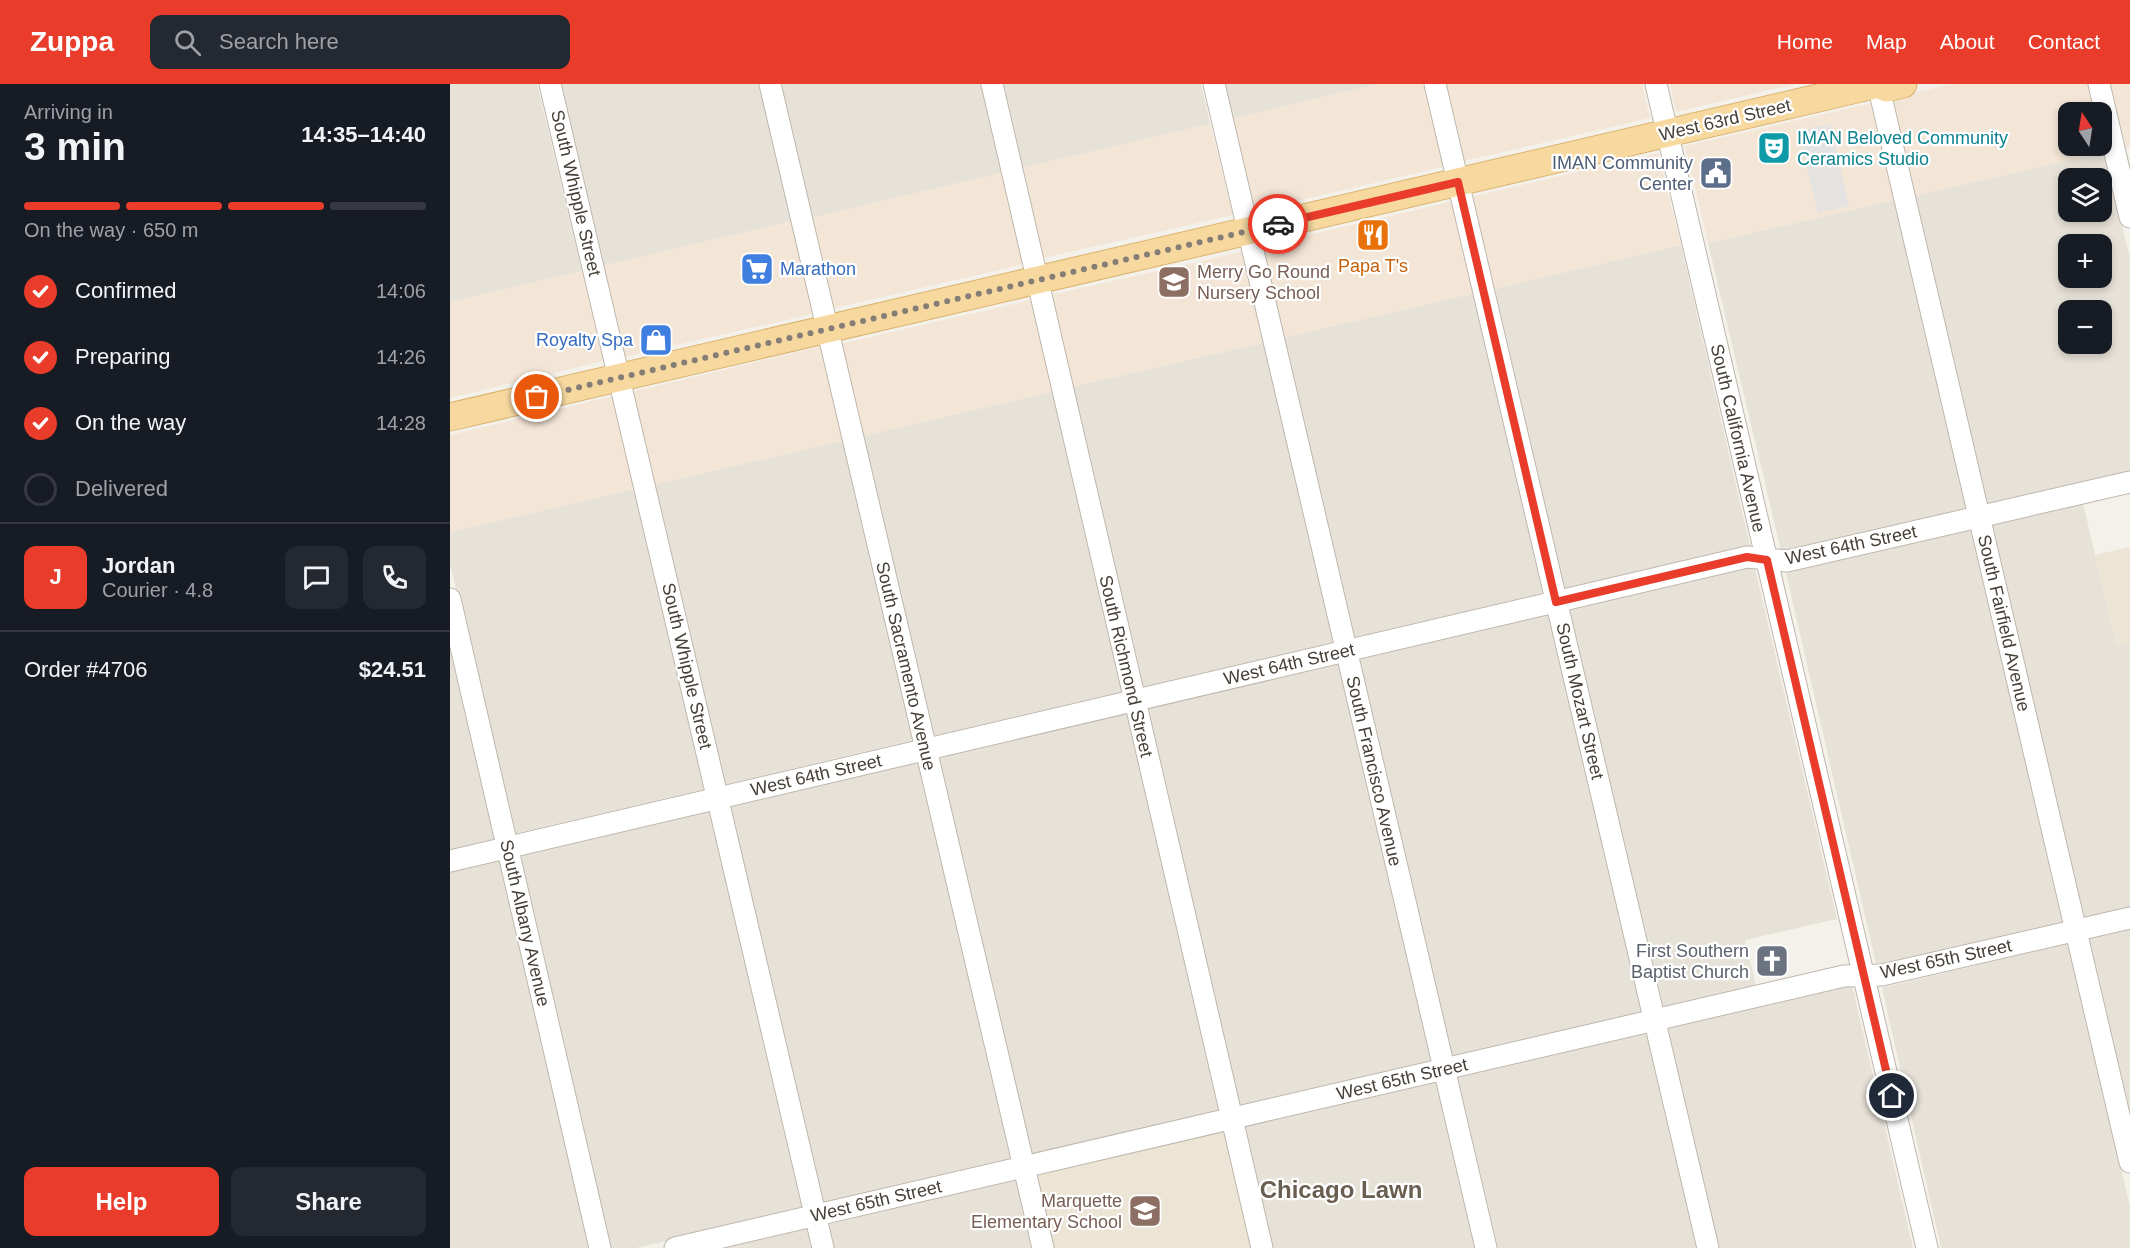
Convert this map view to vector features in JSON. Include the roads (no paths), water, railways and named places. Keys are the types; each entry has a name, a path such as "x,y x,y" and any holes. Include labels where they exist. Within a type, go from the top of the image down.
{"main road":[{"name":"West 63rd Street","path":"450,417 1878,84 1886,88 1903,84"}],"street":[{"name":"South Whipple Street","path":"550,84 823,1248"},
{"name":"South Sacramento Avenue","path":"770,84 1043,1248"},
{"name":"South Richmond Street","path":"992,84 1262,1248"},
{"name":"South Francisco Avenue","path":"1214,84 1486,1248"},
{"name":"South Mozart Street","path":"1435,84 1708,1248"},
{"name":"South California Avenue","path":"1656,84 1927,1248"},
{"name":"South Fairfield Avenue","path":"1878,84 2130,1162"},
{"path":"2099,84 2130,217"},
{"name":"West 64th Street","path":"450,861 1747,557 1786,561 2130,482"},
{"name":"South Albany Avenue","path":"450,599 600,1248"},
{"name":"West 65th Street","path":"675,1248 1844,976 1882,975 2130,918"}],"place":[{"name":"IMAN Beloved Community Ceramics Studio","path":"1774,148"},
{"name":"IMAN Community Center","path":"1716,173"},
{"name":"Papa T's","path":"1373,235"},
{"name":"Marathon","path":"757,269"},
{"name":"Merry Go Round Nursery School","path":"1174,282"},
{"name":"Royalty Spa","path":"656,340"},
{"name":"First Southern Baptist Church","path":"1772,961"},
{"name":"Marquette Elementary School","path":"1145,1211"}],"district":[{"name":"Chicago Lawn","path":"1341,1189"}]}
